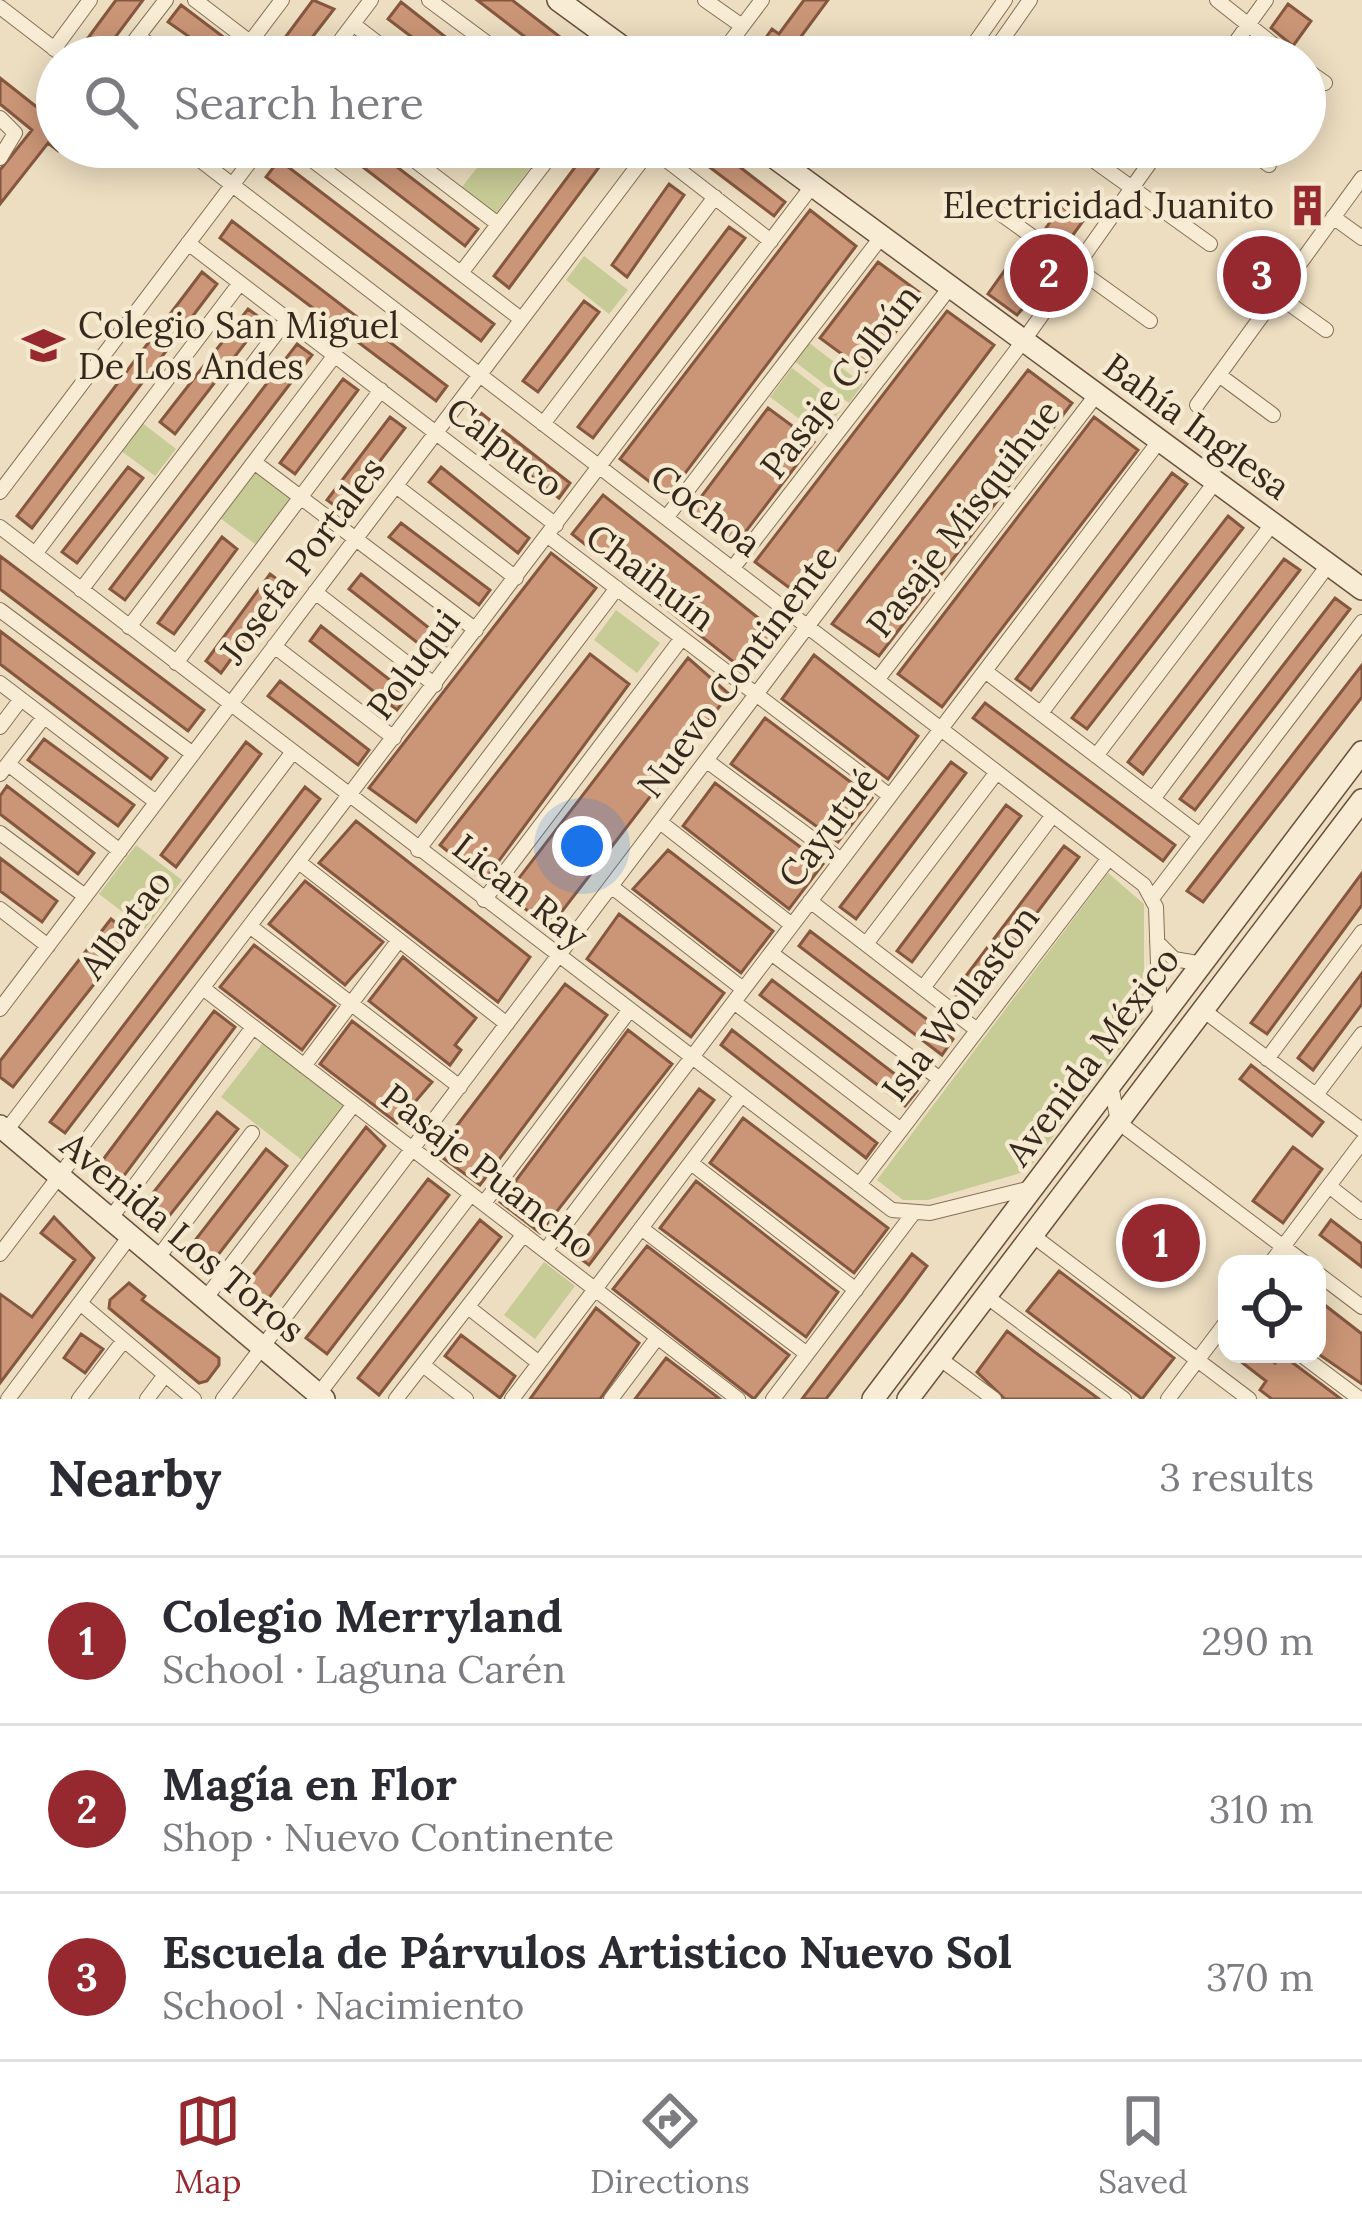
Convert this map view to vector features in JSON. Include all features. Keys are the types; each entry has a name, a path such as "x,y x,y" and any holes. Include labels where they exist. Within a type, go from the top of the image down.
{"street":[{"path":"69,36 89,0"},
{"path":"138,36 166,0"},
{"path":"195,0 242,36"},
{"path":"255,36 282,0"},
{"path":"344,36 371,0"},
{"path":"429,0 478,36"},
{"path":"558,0 606,36"},
{"path":"705,0 742,26"},
{"path":"735,36 762,0"},
{"path":"979,36 1005,0"},
{"path":"1005,36 1030,0"},
{"path":"1217,0 1262,36"},
{"path":"1240,36 1266,0"},
{"path":"8,7 41,36"},
{"path":"353,24 369,36"},
{"path":"0,118 15,133 0,158"},
{"name":"Cochoa","path":"210,168 941,728 1153,897"},
{"path":"0,492 245,168"},
{"path":"324,168 521,319"},
{"path":"425,168 498,224"},
{"path":"461,272 541,168"},
{"name":"Josefa Portales","path":"0,1009 5,990 48,946 635,168"},
{"path":"678,168 771,241"},
{"name":"Bahía Inglesa","path":"789,168 1362,589"},
{"path":"1104,168 1210,244"},
{"name":"Nuevo Continente","path":"223,1399 1024,340 1146,168"},
{"path":"1197,405 1362,178"},
{"name":"Poluqui","path":"0,1254 813,185"},
{"path":"543,424 715,197"},
{"path":"994,209 1150,321"},
{"path":"1334,218 1362,238"},
{"path":"666,518 882,236"},
{"name":"Calpuco","path":"188,243 436,432 552,530"},
{"path":"35,554 241,283"},
{"name":"Pasaje Colbún","path":"732,568 951,286"},
{"path":"1277,295 1326,330"},
{"path":"81,590 288,319"},
{"path":"129,627 335,355"},
{"path":"1219,375 1273,415"},
{"path":"176,663 381,390"},
{"name":"Pasaje Misquihue","path":"877,680 1097,394"},
{"name":"Cayutué","path":"545,1251 1160,440"},
{"path":"254,462 476,631"},
{"path":"1041,713 1216,481"},
{"path":"396,486 515,578"},
{"path":"1096,756 1273,523"},
{"name":"Lican Ray","path":"0,527 892,1210 912,1215"},
{"name":"Chaihuín","path":"552,530 617,588 890,796"},
{"path":"1153,799 1329,564"},
{"path":"418,850 617,588"},
{"path":"315,592 435,685"},
{"path":"0,610 193,754"},
{"path":"1160,1021 1153,897 1362,622"},
{"path":"484,900 682,638"},
{"path":"274,646 394,738"},
{"path":"985,671 1200,835"},
{"path":"0,683 156,802"},
{"path":"0,727 21,699"},
{"path":"44,717 4,769 119,851"},
{"name":"Avenida México","path":"873,1399 1362,752"},
{"name":"Albatao","path":"3,1129 292,753"},
{"path":"707,760 841,860"},
{"path":"866,944 997,772"},
{"path":"922,988 1053,815"},
{"name":"Avenida México","path":"908,1399 1278,911 1358,815"},
{"path":"660,823 792,925"},
{"path":"0,832 85,896"},
{"name":"Isla Wollaston","path":"859,1185 1109,858"},
{"path":"300,863 507,1024"},
{"path":"611,887 901,1130"},
{"path":"1257,892 1271,899 1278,911"},
{"path":"810,901 977,1030"},
{"path":"0,909 48,946"},
{"path":"251,927 460,1087"},
{"path":"1268,1058 1362,932"},
{"path":"304,1066 399,940"},
{"path":"1157,942 1174,958 1203,964"},
{"path":"771,952 940,1079"},
{"name":"Pasaje Puancho","path":"204,989 738,1399"},
{"path":"1203,1010 1362,1130"},
{"path":"321,1397 629,1011"},
{"path":"110,1219 253,1027"},
{"path":"1316,1095 1362,1034"},
{"path":"1111,1084 1118,1122 1294,1255"},
{"path":"512,1399 742,1096"},
{"path":"205,1299 354,1104"},
{"name":"Avenida Los Toros","path":"3,1129 321,1397"},
{"path":"157,1258 252,1133"},
{"path":"1277,1255 1362,1142"},
{"path":"691,1163 856,1290"},
{"path":"1329,1186 1362,1212"},
{"path":"773,1399 912,1215 1033,1188"},
{"path":"641,1228 808,1354"},
{"path":"396,1399 524,1234"},
{"path":"1032,1235 1249,1399"},
{"path":"8,1399 130,1236"},
{"path":"1326,1280 1362,1306"},
{"path":"986,1296 1124,1399"},
{"path":"80,1304 194,1399"},
{"path":"468,1307 539,1363"},
{"path":"1168,1399 1218,1333"},
{"path":"611,1399 657,1338"},
{"path":"80,1399 124,1340"},
{"path":"939,1358 994,1399"},
{"path":"1312,1363 1360,1399"},
{"path":"423,1365 466,1399"},
{"path":"147,1399 165,1375"}],"green space":[{"path":"477,168 530,168 496,213 462,187"},
{"path":"584,256 628,290 609,314 566,280"},
{"path":"808,342 863,384 849,403 794,361"},
{"path":"792,368 843,407 821,435 770,397"},
{"path":"141,422 176,449 155,476 120,450"},
{"path":"255,470 291,497 255,544 220,518"},
{"path":"616,610 660,643 637,673 594,640"},
{"path":"136,845 182,880 145,929 99,894"},
{"path":"1108,873 1144,904 1144,1017 1027,1171 928,1200 903,1200 877,1180"},
{"path":"263,1043 344,1106 302,1160 221,1097"},
{"path":"544,1262 575,1286 535,1339 504,1315"}],"building":[{"path":"116,0 143,0 116,36 89,36"},
{"path":"313,0 334,9 313,36 286,36"},
{"path":"477,0 512,0 559,36 524,36"},
{"path":"804,0 828,0 801,36 767,36 772,29 779,34"},
{"path":"401,2 445,36 410,36 388,19"},
{"path":"1288,4 1311,21 1300,36 1281,36 1271,28"},
{"path":"181,5 222,36 188,36 168,22"},
{"path":"0,78 36,106 36,158 0,204 0,170 32,130 0,104"},
{"path":"273,168 289,168 494,324 481,341 266,177"},
{"path":"364,168 398,168 478,229 465,246"},
{"path":"574,168 598,168 509,288 494,276"},
{"path":"711,168 741,168 785,202 774,216"},
{"path":"669,184 684,195 627,277 612,265"},
{"path":"1061,206 1083,221 1065,246 1044,231"},
{"path":"810,210 856,246 668,496 620,459"},
{"path":"232,221 447,386 436,401 220,238"},
{"path":"729,227 745,238 593,438 578,427"},
{"path":"1022,246 1056,271 1017,315 988,294"},
{"path":"878,262 923,295 866,372 820,338"},
{"path":"202,272 217,284 32,528 17,516"},
{"path":"584,301 599,312 538,392 523,381"},
{"path":"248,309 263,320 175,434 160,422"},
{"path":"947,311 994,345 803,598 755,562"},
{"path":"297,344 312,355 125,600 110,589"},
{"path":"1028,370 1072,403 879,656 832,624"},
{"path":"343,379 358,390 295,474 280,463"},
{"path":"768,408 814,442 734,547 689,513"},
{"path":"481,413 570,483 559,498 470,428"},
{"path":"390,417 405,428 342,511 327,500"},
{"path":"1094,417 1138,450 942,707 898,674"},
{"path":"128,467 143,478 77,563 62,552"},
{"path":"441,467 529,538 518,553 429,482"},
{"path":"1172,473 1187,484 1031,690 1016,679"},
{"path":"603,495 776,632 745,671 572,534"},
{"path":"1228,516 1243,528 1087,729 1072,718"},
{"path":"401,523 490,590 479,605 389,537"},
{"path":"222,537 237,549 174,634 158,623"},
{"path":"551,553 596,588 416,822 369,788"},
{"path":"0,556 204,710 188,731 0,589"},
{"path":"1284,559 1300,570 1143,774 1128,762"},
{"path":"270,574 285,585 221,673 206,661"},
{"path":"361,574 448,643 437,658 349,589"},
{"path":"1335,598 1350,609 1195,810 1180,799"},
{"path":"321,626 409,695 397,710 310,641"},
{"path":"0,631 167,758 151,779 0,664"},
{"path":"590,654 629,684 484,881 440,845"},
{"path":"814,655 918,736 888,779 782,699"},
{"path":"688,658 729,694 550,927 506,895"},
{"path":"1362,665 1362,697 1203,902 1187,891"},
{"path":"280,681 369,750 358,765 268,696"},
{"path":"985,703 1175,845 1163,861 973,718"},
{"path":"765,718 872,798 838,842 731,764"},
{"path":"44,739 134,805 118,826 28,760"},
{"path":"246,742 261,754 176,867 161,855"},
{"path":"951,762 966,773 856,919 840,907"},
{"path":"715,783 823,864 789,909 683,826"},
{"path":"7,786 94,853 78,874 0,814 0,796"},
{"path":"305,787 320,799 65,1133 50,1122"},
{"path":"1006,805 1021,816 912,962 897,951"},
{"path":"356,821 530,957 498,1002 319,863"},
{"path":"1064,846 1079,857 968,1004 953,993"},
{"path":"668,850 773,931 741,973 633,889"},
{"path":"0,858 57,901 42,922 0,891"},
{"path":"1362,873 1362,905 1267,1034 1251,1023"},
{"path":"305,881 383,942 345,985 269,924"},
{"path":"619,914 724,993 691,1037 587,959"},
{"path":"111,919 132,936 13,1087 0,1077 0,1061"},
{"path":"810,931 953,1039 942,1055 799,946"},
{"path":"254,945 335,1006 302,1050 220,987"},
{"path":"403,957 476,1018 455,1045 461,1050 450,1065 369,1001"},
{"path":"1362,973 1362,1004 1313,1070 1298,1058"},
{"path":"772,980 917,1091 905,1106 760,995"},
{"path":"565,984 607,1015 480,1185 436,1153"},
{"path":"214,1011 235,1027 120,1181 99,1165"},
{"path":"352,1021 432,1082 397,1123 320,1064"},
{"path":"628,1030 672,1064 540,1233 500,1202"},
{"path":"732,1030 877,1143 866,1158 721,1045"},
{"path":"1251,1065 1323,1122 1312,1136 1240,1079"},
{"path":"699,1089 714,1100 589,1265 574,1254"},
{"path":"217,1112 238,1129 166,1220 145,1203"},
{"path":"743,1118 888,1228 854,1273 710,1163"},
{"path":"366,1127 385,1146 265,1303 244,1287"},
{"path":"1293,1147 1322,1169 1283,1223 1253,1201"},
{"path":"266,1149 287,1166 214,1260 193,1243"},
{"path":"428,1179 449,1195 327,1354 306,1338"},
{"path":"696,1181 838,1292 806,1337 660,1228"},
{"path":"54,1217 94,1258 0,1383 0,1294 32,1317 75,1260 41,1233"},
{"path":"480,1220 501,1237 379,1395 358,1378"},
{"path":"1331,1220 1362,1244 1362,1267 1320,1235"},
{"path":"647,1246 789,1355 754,1399 613,1289"},
{"path":"912,1254 927,1266 902,1300 826,1399 802,1399"},
{"path":"1059,1271 1174,1358 1142,1399 1027,1311"},
{"path":"129,1283 145,1296 142,1300 219,1358 207,1381 199,1383 109,1308 110,1300"},
{"path":"1326,1306 1362,1334 1362,1384 1326,1359"},
{"path":"596,1308 639,1343 600,1399 530,1399"},
{"path":"1007,1331 1099,1399 1005,1399 977,1372"},
{"path":"81,1334 103,1349 85,1373 64,1358"},
{"path":"461,1335 515,1376 500,1398 445,1356"},
{"path":"666,1358 720,1399 635,1399"},
{"path":"1243,1363 1293,1363 1341,1399 1272,1399 1260,1390 1266,1381"}],"place":[{"name":"Electricidad Juanito","path":"1308,205"},
{"name":"Magía en Flor","path":"1049,273"},
{"name":"Escuela de Párvulos Artistico Nuevo Sol","path":"1262,275"},
{"name":"Colegio San Miguel De Los Andes","path":"44,346"},
{"name":"Colegio Merryland","path":"1161,1243"}]}
